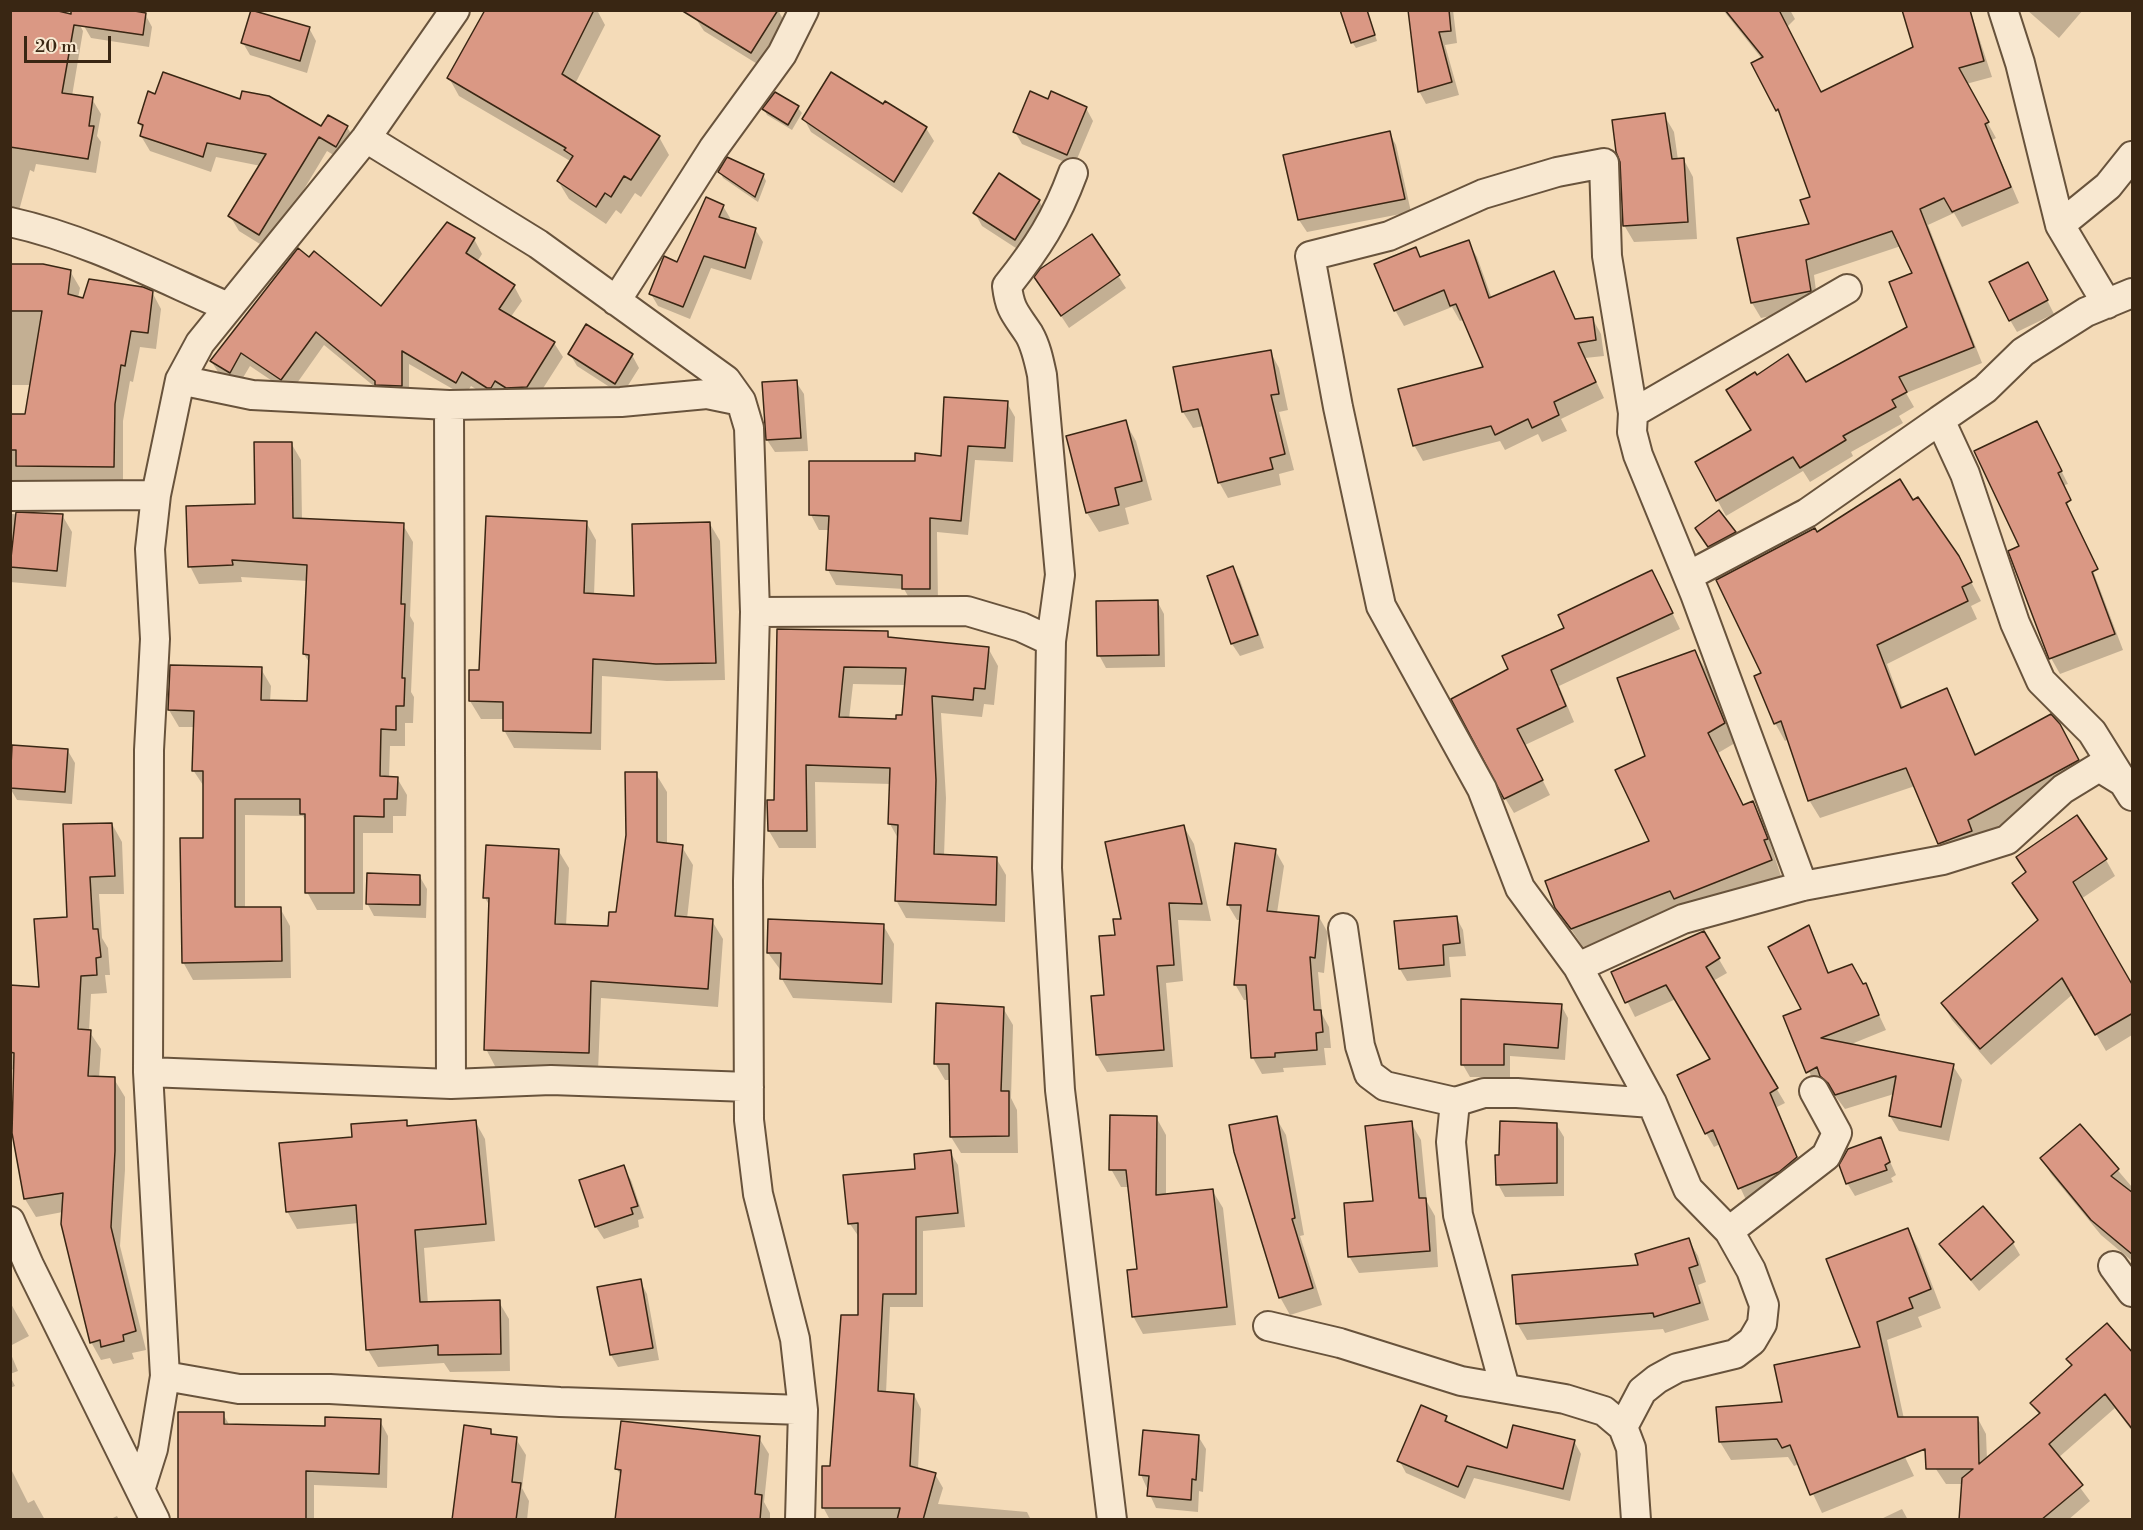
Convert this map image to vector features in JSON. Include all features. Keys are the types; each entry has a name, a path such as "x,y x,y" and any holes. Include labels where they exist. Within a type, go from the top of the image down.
{"street":[{"path":"141,1487 153,1449 165,1376 148,1072 149,750 155,639 150,549 156,495 180,380 200,343 366,138 455,10"},
{"path":"616,301 713,149 782,54 804,10"},
{"path":"1688,576 1807,513 1985,389 2023,352 2086,312 2120,298 2060,225 2020,63 2003,10"},
{"path":"366,138 538,244 726,381 741,402 749,428 755,612 748,881 749,1120 758,1194 795,1339 803,1410 800,1520"},
{"path":"2060,225 2108,186 2133,156"},
{"path":"1623,1427 1642,1391 1657,1378 1677,1368 1736,1354 1752,1341 1762,1324 1764,1305 1751,1270 1729,1231 1688,1189 1652,1103 1578,967 1520,888 1482,789 1381,606 1338,406 1310,256 1389,236 1483,194 1557,172 1604,163 1607,256 1632,413 1632,432 1638,455 1688,576 1803,886"},
{"path":"1073,173 1058,213 1034,252 1007,286 1012,312 1029,334 1038,355 1042,375 1060,575 1051,641 1047,868 1060,1090 1112,1520"},
{"path":"10,222 44,229 88,245 228,307"},
{"path":"1632,413 1847,289"},
{"path":"180,380 252,394 449,405 621,402 707,394 741,402"},
{"path":"449,405 451,1083"},
{"path":"1940,420 1965,474 2004,592 2041,681 2092,732 2129,790"},
{"path":"10,496 156,495"},
{"path":"755,612 967,611 1021,627 1051,641"},
{"path":"1578,967 1683,919 1803,886 1943,860 2007,840 2063,789 2099,767 2129,790"},
{"path":"1343,928 1360,1046 1369,1074 1385,1086 1455,1102 1484,1093 1495,1093 1652,1103"},
{"path":"148,1072 451,1083 551,1080 749,1087"},
{"path":"1729,1231 1826,1156 1837,1133 1814,1091"},
{"path":"1455,1102 1450,1142 1458,1215 1505,1389"},
{"path":"10,1221 29,1265 141,1487 155,1520"},
{"path":"2113,1266 2133,1292"},
{"path":"1268,1326 1340,1343 1461,1381 1565,1399 1604,1411 1623,1427 1631,1448 1635,1520"},
{"path":"165,1376 239,1389 330,1389 560,1402 803,1410"}],"building":[{"path":"10,10 54,10 71,14 71,10 129,10 146,13 143,35 74,25 62,93 93,97 89,126 94,126 88,159 10,147"},
{"path":"251,10 310,27 300,61 241,43"},
{"path":"485,10 594,10 562,74 660,136 631,180 624,176 611,197 605,193 596,207 557,181 573,156 564,150 566,148 447,78"},
{"path":"681,10 778,10 751,53"},
{"path":"1340,10 1367,10 1375,35 1351,43"},
{"path":"1408,10 1449,10 1451,31 1439,32 1452,82 1418,92"},
{"path":"1725,10 1779,10 1821,92 1913,47 1902,10 1970,10 1984,61 1959,68 1989,122 1985,124 2011,187 1952,212 1944,198 1920,209 1974,347 1899,377 1907,392 1892,400 1896,407 1843,436 1846,440 1800,468 1793,457 1716,501 1695,462 1751,430 1726,390 1755,372 1757,375 1788,354 1806,382 1907,327 1889,282 1912,273 1892,231 1806,260 1811,291 1751,303 1737,238 1809,224 1800,200 1810,197 1778,109 1776,111 1751,63 1763,57"},
{"path":"163,72 240,99 242,91 269,96 321,126 328,115 348,126 336,147 319,137 259,235 228,216 266,154 207,143 203,157 140,136 143,125 138,123 148,91 155,94"},
{"path":"831,72 883,104 885,101 927,127 894,182 802,119"},
{"path":"1030,91 1048,99 1051,91 1087,107 1067,155 1013,132"},
{"path":"775,92 799,106 788,125 762,109"},
{"path":"1665,113 1672,159 1684,158 1688,222 1623,226 1620,162 1616,152 1612,120"},
{"path":"1390,131 1405,199 1298,220 1283,155"},
{"path":"727,157 764,174 755,197 718,172"},
{"path":"999,173 1040,200 1015,240 973,213"},
{"path":"706,197 724,205 719,217 756,228 745,268 704,256 683,307 649,294 664,256 677,262"},
{"path":"447,222 475,238 466,253 515,285 499,309 555,342 527,387 506,388 495,381 491,388 487,388 462,372 456,383 402,351 402,386 375,385 375,381 316,332 281,380 241,353 230,373 210,361 298,248 309,257 314,251 381,306"},
{"path":"1092,234 1120,275 1061,316 1034,277 1040,269"},
{"path":"1469,240 1489,298 1554,271 1575,319 1593,317 1596,340 1578,343 1596,382 1554,402 1559,415 1532,428 1528,419 1495,435 1491,426 1413,446 1398,389 1483,367 1456,304 1450,306 1444,290 1394,311 1374,264 1416,247 1420,257"},
{"path":"2028,262 2048,300 2009,321 1989,282"},
{"path":"10,264 43,264 71,270 68,294 83,298 89,279 143,287 153,291 148,333 131,331 125,366 121,365 115,404 114,467 16,466 16,450 10,450 10,414 25,414 42,311 10,311"},
{"path":"586,324 633,354 615,384 568,354"},
{"path":"1271,350 1279,394 1271,395 1285,454 1270,458 1273,469 1218,483 1198,409 1182,412 1173,367"},
{"path":"797,380 801,438 766,440 762,382"},
{"path":"944,397 1008,401 1005,448 968,446 961,521 930,518 930,589 902,589 902,575 826,570 829,516 809,515 809,461 915,461 915,453 941,456"},
{"path":"1126,420 1142,481 1115,488 1119,505 1086,513 1066,436"},
{"path":"2037,421 2062,471 2058,473 2071,500 2066,503 2098,569 2092,572 2115,634 2049,659 2008,551 2019,546 1974,451"},
{"path":"254,442 292,442 293,518 404,523 401,604 405,604 402,678 405,678 404,706 396,706 396,730 381,729 380,776 398,777 397,799 384,799 384,817 354,816 354,893 305,893 305,814 300,814 300,799 235,799 235,907 281,907 282,961 182,963 180,838 203,838 203,771 192,771 194,711 168,710 170,665 262,667 261,700 307,701 309,655 303,654 307,565 232,560 233,565 188,567 186,506 255,504"},
{"path":"1900,479 1913,500 1918,497 1959,556 1972,582 1962,587 1968,601 1877,645 1901,708 1947,688 1975,755 2051,714 2060,724 2079,760 1968,820 1972,831 1938,844 1906,768 1808,801 1781,721 1774,724 1754,676 1761,673 1716,580 1815,528 1817,532"},
{"path":"1719,510 1736,532 1708,547 1695,528"},
{"path":"16,512 63,514 57,571 10,567"},
{"path":"486,516 587,521 584,593 634,596 632,524 710,522 716,663 656,664 593,659 591,733 503,731 503,702 469,701 469,670 479,670"},
{"path":"1233,566 1258,635 1231,644 1207,576"},
{"path":"1652,570 1673,613 1551,670 1566,706 1517,729 1543,780 1504,799 1451,699 1508,669 1502,656 1564,628 1558,615"},
{"path":"1158,600 1159,655 1097,656 1096,601"},
{"path":"777,629 888,631 888,637 989,647 985,689 974,688 973,700 932,696 936,780 934,854 997,857 996,905 895,901 898,825 888,824 890,768 806,765 807,831 768,831 767,800 774,800","holes":["844,667 906,668 902,715 896,715 896,719 839,717"]},
{"path":"1695,650 1725,723 1708,733 1743,805 1753,801 1768,839 1764,840 1772,860 1674,899 1670,891 1571,929 1555,908 1545,881 1649,841 1615,770 1645,756 1617,678"},
{"path":"12,745 68,749 65,792 10,788"},
{"path":"625,772 657,772 657,842 683,845 675,916 713,919 708,989 591,981 589,1053 484,1050 489,898 483,898 486,845 559,849 555,924 608,926 609,912 616,912 626,835"},
{"path":"2077,815 2107,859 2073,882 2133,986 2133,1013 2095,1035 2062,978 1980,1049 1941,1003 2038,920 2012,883 2026,872 2016,857"},
{"path":"112,823 115,876 90,877 93,929 98,929 101,957 96,958 97,975 81,976 78,1029 91,1030 88,1076 115,1077 115,1151 111,1227 136,1331 123,1335 124,1341 101,1347 100,1340 90,1343 61,1224 63,1193 24,1199 12,1133 14,1053 10,1052 10,985 39,987 34,919 67,917 63,824"},
{"path":"1184,825 1202,904 1169,903 1174,965 1157,966 1164,1050 1096,1055 1091,996 1104,995 1099,936 1115,935 1113,919 1121,919 1105,842"},
{"path":"1235,843 1276,849 1267,911 1319,916 1315,958 1310,957 1314,1010 1321,1010 1323,1032 1316,1033 1317,1050 1275,1053 1275,1057 1251,1058 1246,985 1234,985 1241,905 1227,905"},
{"path":"367,873 420,875 420,905 366,904"},
{"path":"1457,916 1460,943 1443,945 1444,965 1399,969 1394,921"},
{"path":"768,919 884,924 882,984 780,979 781,953 767,953"},
{"path":"1809,925 1828,973 1852,964 1863,984 1866,983 1879,1015 1821,1038 1954,1064 1941,1127 1889,1116 1896,1076 1835,1095 1828,1083 1820,1076 1817,1067 1806,1073 1783,1016 1801,1009 1768,947"},
{"path":"1704,931 1720,958 1706,967 1778,1088 1770,1093 1797,1157 1779,1172 1738,1189 1713,1130 1705,1134 1677,1075 1710,1059 1666,985 1625,1003 1611,972"},
{"path":"1461,999 1562,1004 1558,1048 1504,1044 1504,1065 1461,1065"},
{"path":"936,1003 1004,1007 1001,1091 1009,1091 1009,1136 950,1137 949,1064 934,1064"},
{"path":"1110,1115 1157,1116 1156,1195 1213,1189 1227,1307 1132,1317 1127,1270 1137,1269 1126,1170 1109,1170"},
{"path":"1277,1116 1295,1218 1292,1219 1313,1288 1279,1298 1234,1152 1229,1125"},
{"path":"407,1120 407,1126 476,1120 486,1224 415,1230 420,1302 500,1300 501,1354 438,1355 438,1345 366,1350 356,1205 286,1212 279,1143 352,1137 351,1124"},
{"path":"1412,1121 1419,1198 1426,1198 1430,1251 1348,1257 1344,1203 1373,1201 1365,1126"},
{"path":"1500,1121 1557,1123 1557,1183 1496,1185 1495,1155 1499,1155"},
{"path":"2080,1124 2119,1169 2111,1176 2133,1193 2133,1255 2091,1220 2040,1158"},
{"path":"1881,1137 1890,1162 1885,1165 1887,1170 1846,1184 1839,1165 1848,1149"},
{"path":"951,1150 958,1213 916,1217 916,1294 883,1294 878,1391 914,1394 910,1466 936,1473 923,1520 897,1520 900,1508 822,1508 822,1466 830,1466 841,1315 858,1315 858,1223 848,1224 843,1175 915,1169 914,1154"},
{"path":"624,1165 638,1206 631,1208 633,1214 595,1227 579,1180"},
{"path":"1983,1206 2014,1242 1971,1280 1939,1244"},
{"path":"1908,1228 1931,1289 1909,1298 1913,1308 1877,1322 1898,1417 1978,1417 1979,1464 2040,1413 2030,1403 2072,1365 2066,1359 2107,1323 2133,1353 2133,1430 2105,1394 2049,1444 2083,1485 2041,1520 1959,1520 1962,1478 1973,1469 1926,1469 1925,1449 1810,1495 1790,1445 1782,1448 1777,1439 1719,1442 1716,1407 1782,1402 1774,1365 1860,1347 1826,1259"},
{"path":"1689,1238 1698,1265 1689,1268 1700,1303 1654,1317 1653,1313 1516,1324 1512,1275 1638,1265 1635,1254"},
{"path":"641,1279 653,1348 610,1355 597,1287"},
{"path":"1421,1405 1447,1416 1445,1421 1507,1448 1513,1425 1575,1440 1563,1489 1467,1466 1458,1487 1397,1461"},
{"path":"178,1412 224,1412 224,1424 325,1426 325,1417 381,1419 379,1474 306,1471 306,1520 178,1520"},
{"path":"621,1421 760,1436 755,1494 762,1495 760,1520 615,1520 621,1470 615,1469"},
{"path":"464,1425 491,1429 491,1434 517,1437 512,1482 521,1483 516,1520 452,1520"},
{"path":"1143,1430 1199,1435 1196,1480 1192,1479 1191,1500 1147,1496 1149,1476 1139,1475"}]}
